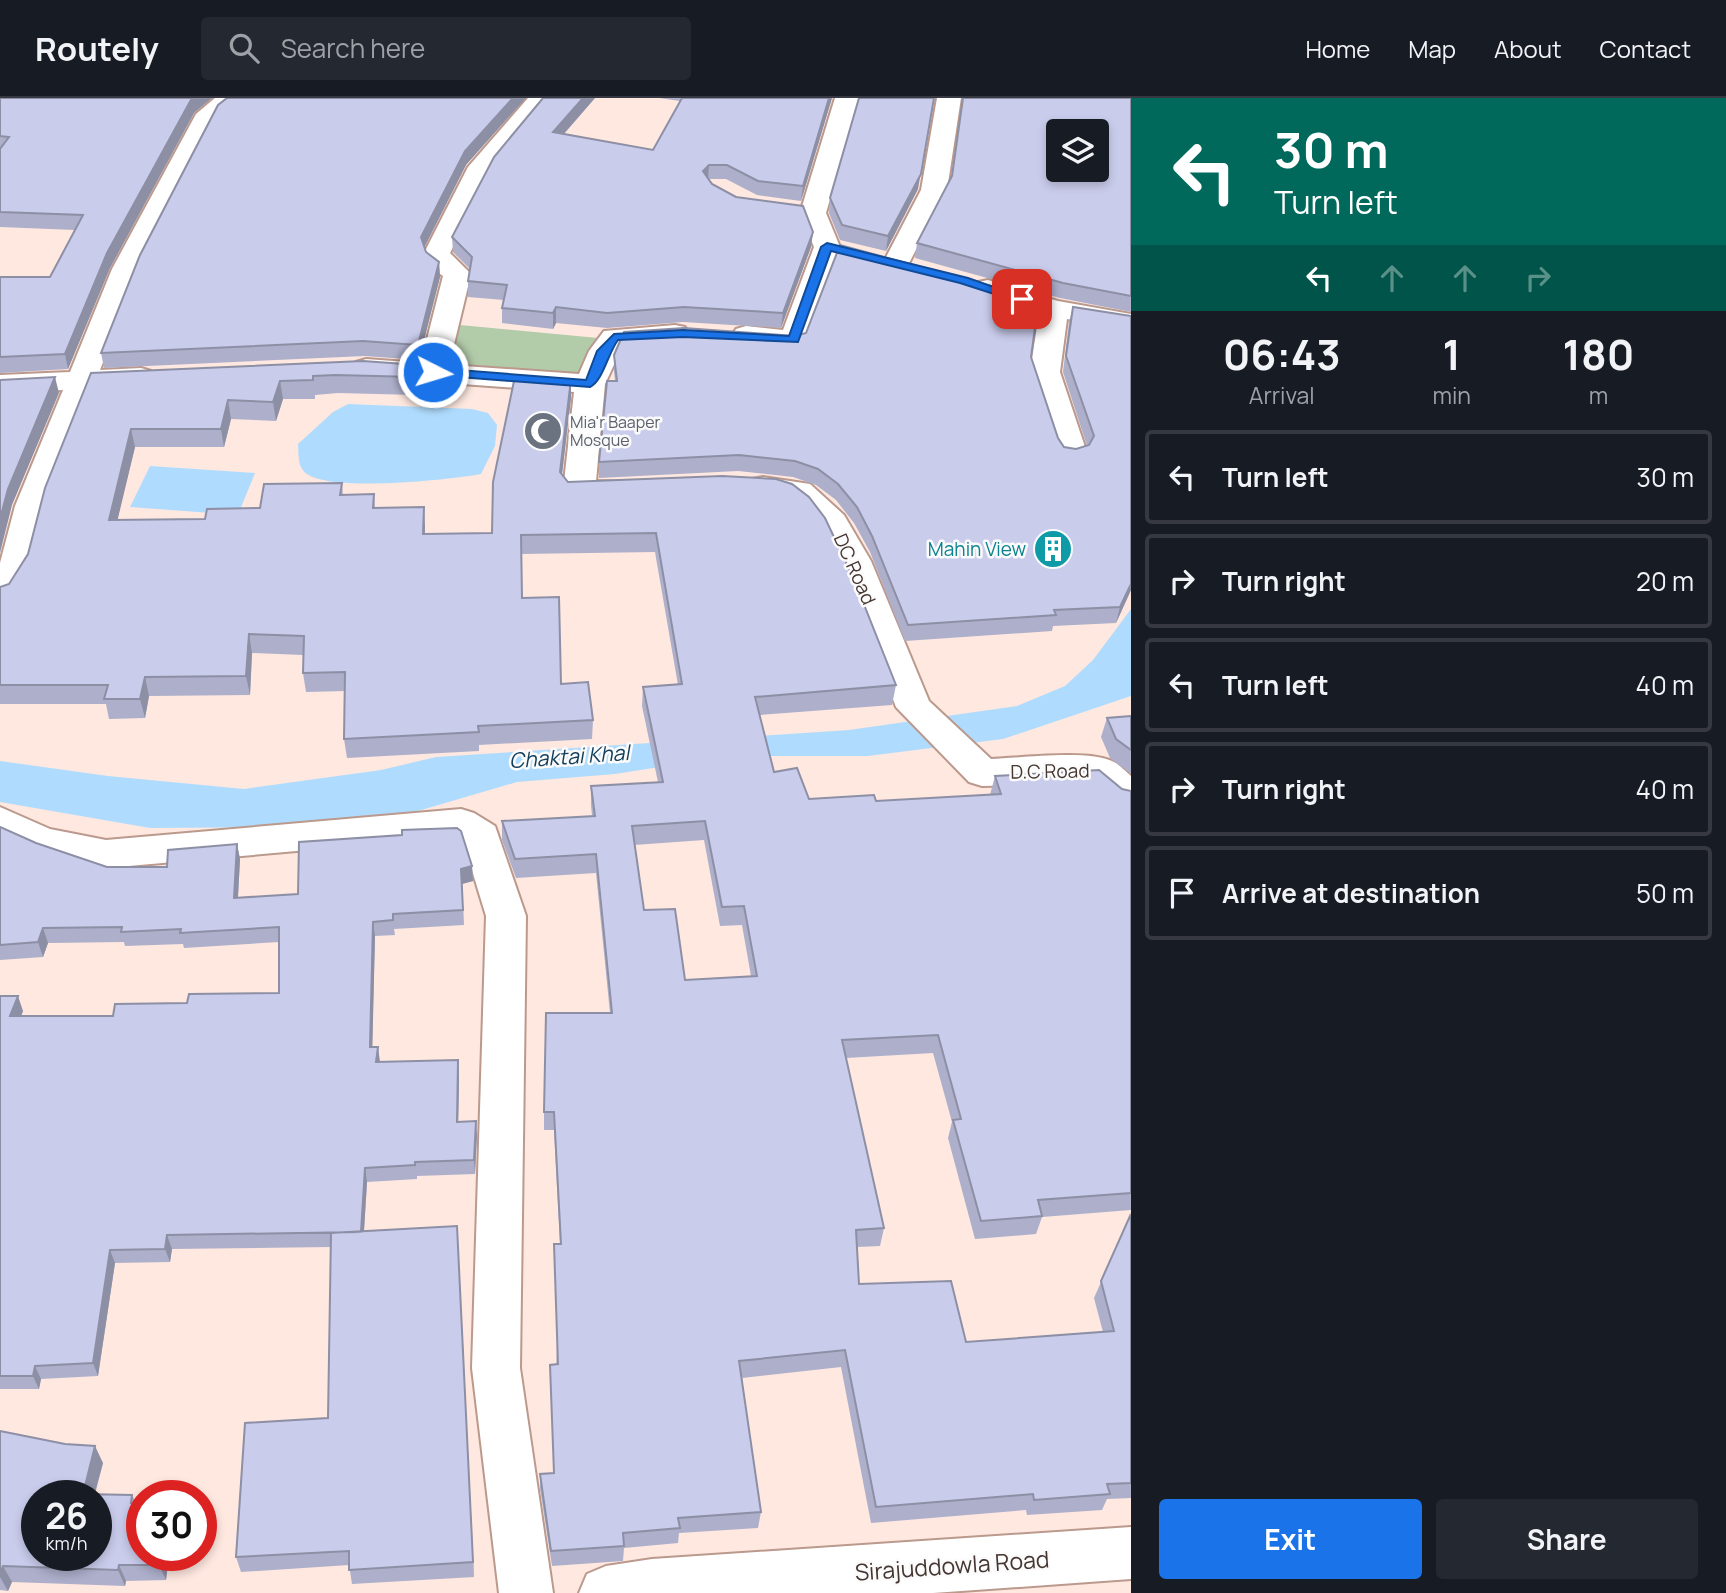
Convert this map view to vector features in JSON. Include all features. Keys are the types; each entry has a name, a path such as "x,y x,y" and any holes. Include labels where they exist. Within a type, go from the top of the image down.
{"street":[{"path":"0,594 14,572 31,506 79,379 126,269 208,114 231,98"},
{"path":"433,372 457,274 438,260 437,253 481,167 541,98"},
{"path":"847,98 801,212 862,255 923,270"},
{"path":"656,488 579,491 590,384 603,351 614,337 713,334 793,340 862,255 934,190 949,98"},
{"path":"964,281 1054,309 1127,322 1131,293"},
{"path":"1054,309 1045,372 1072,453"},
{"path":"338,369 433,372 590,384"},
{"path":"0,384 174,376"},
{"name":"DC Road","path":"736,486 764,486 799,491 834,522 855,561 914,707"},
{"name":"D.C Road","path":"914,707 982,773 1056,769 1101,771 1131,797"},
{"path":"0,821 42,841 106,854 461,823 481,836 506,916 496,1368 526,1593"},
{"name":"Sirajuddowla Road","path":"606,1593 652,1586 1131,1553"}],"green space":[{"path":"460,325 598,338 585,381 443,367"}],"water":[{"path":"348,404 472,409 488,413 497,425 495,446 481,474 418,481 365,483 320,479 307,474 300,464 298,444 333,412"},
{"path":"150,466 255,473 238,515 130,507"},
{"name":"Chaktai Khal","path":"1131,609 1131,696 1003,739 868,756 730,756 615,774 517,782 418,811 292,827 150,828 0,802 0,761 108,776 244,789 381,770 436,757 849,730 1017,706 1065,686 1093,660"}],"building":[{"path":"0,98 192,98 107,253 65,354 0,357 0,277 50,277 83,215 0,212 0,149 9,137 0,136"},
{"path":"227,98 513,98 465,151 421,237 426,252 439,262 418,345 363,341 101,353 140,255 218,105"},
{"path":"543,98 583,98 553,132 653,150 682,98 829,98 803,186 758,181 727,165 709,165 703,171 712,184 736,197 803,206 813,232 783,313 684,307 607,313 556,307 553,313 502,308 507,285 468,281 472,257 452,237 494,157"},
{"path":"859,98 934,98 921,174 888,236 842,225 830,198"},
{"path":"963,98 1131,98 1131,296 1063,283 917,243 952,176"},
{"path":"840,245 1039,299 1031,357 1058,438 1064,447 1076,449 1089,445 1094,436 1066,356 1073,307 1131,316 1131,584 1120,607 1054,610 1056,615 908,625 872,536 857,507 838,484 818,469 795,461 739,455 599,462 607,381 617,381 614,355 624,332 684,328 795,336 806,333"},
{"path":"363,361 418,365 415,377 336,375 313,376 313,380 280,381 273,402 228,400 221,429 131,429 109,520 205,519 207,509 260,508 264,484 342,483 340,495 374,494 373,508 424,507 423,534 492,533 493,482 514,381 571,379 560,472 568,482 722,476 776,479 792,484 809,497 825,518 853,577 896,685 755,697 774,772 797,768 809,799 874,795 876,801 1001,794 995,776 1099,770 1122,789 1131,791 1131,1193 1038,1200 1042,1216 981,1221 953,1120 961,1119 938,1035 842,1040 884,1228 856,1230 859,1284 951,1281 966,1342 1114,1331 1101,1281 1130,1216 1131,1483 1107,1484 1110,1494 1034,1500 1033,1494 876,1507 845,1350 739,1361 761,1512 678,1518 680,1528 623,1533 624,1546 551,1551 540,1474 554,1473 550,1365 558,1364 554,1244 561,1244 554,1112 544,1112 546,1013 612,1013 596,854 515,859 502,821 595,816 591,786 663,782 643,687 682,684 656,533 521,535 522,598 559,597 561,684 588,682 593,720 478,726 479,732 344,739 345,672 303,673 304,636 249,634 246,676 145,677 140,699 104,699 108,685 0,685 0,587 9,584 28,554 45,488 91,373","holes":["705,821 722,907 744,906 757,976 685,980 675,909 644,910 632,826"]},
{"path":"55,377 8,489 0,519 0,380"},
{"path":"1131,716 1131,750 1116,739 1107,718"},
{"path":"0,827 36,843 107,867 167,867 168,850 237,844 234,898 298,894 299,842 402,835 402,830 457,828 461,831 472,866 461,869 463,910 393,914 393,920 373,922 370,1047 378,1047 376,1062 458,1060 457,1122 476,1121 474,1160 415,1162 415,1165 365,1168 361,1232 167,1235 165,1249 110,1250 93,1363 35,1366 33,1376 0,1376 0,996 18,996 10,1016 113,1016 115,1004 187,1003 189,994 279,993 279,927 180,933 181,929 121,932 122,927 43,928 38,942 0,945"},
{"path":"457,1226 473,1562 349,1570 349,1551 236,1557 245,1423 328,1418 331,1233"},
{"path":"0,1431 65,1444 95,1446 86,1480 21,1480 21,1567 3,1566 0,1573"},
{"path":"112,1495 126,1495 126,1565 119,1565 118,1570 112,1570"}],"place":[{"name":"Mia'r Baaper Mosque","path":"543,431"},
{"name":"Mahin View","path":"1053,549"}],"route":[{"path":"433,372 590,384 603,351 614,337 683,333 751,335 793,340 827,247 986,286 1022,299"}]}
